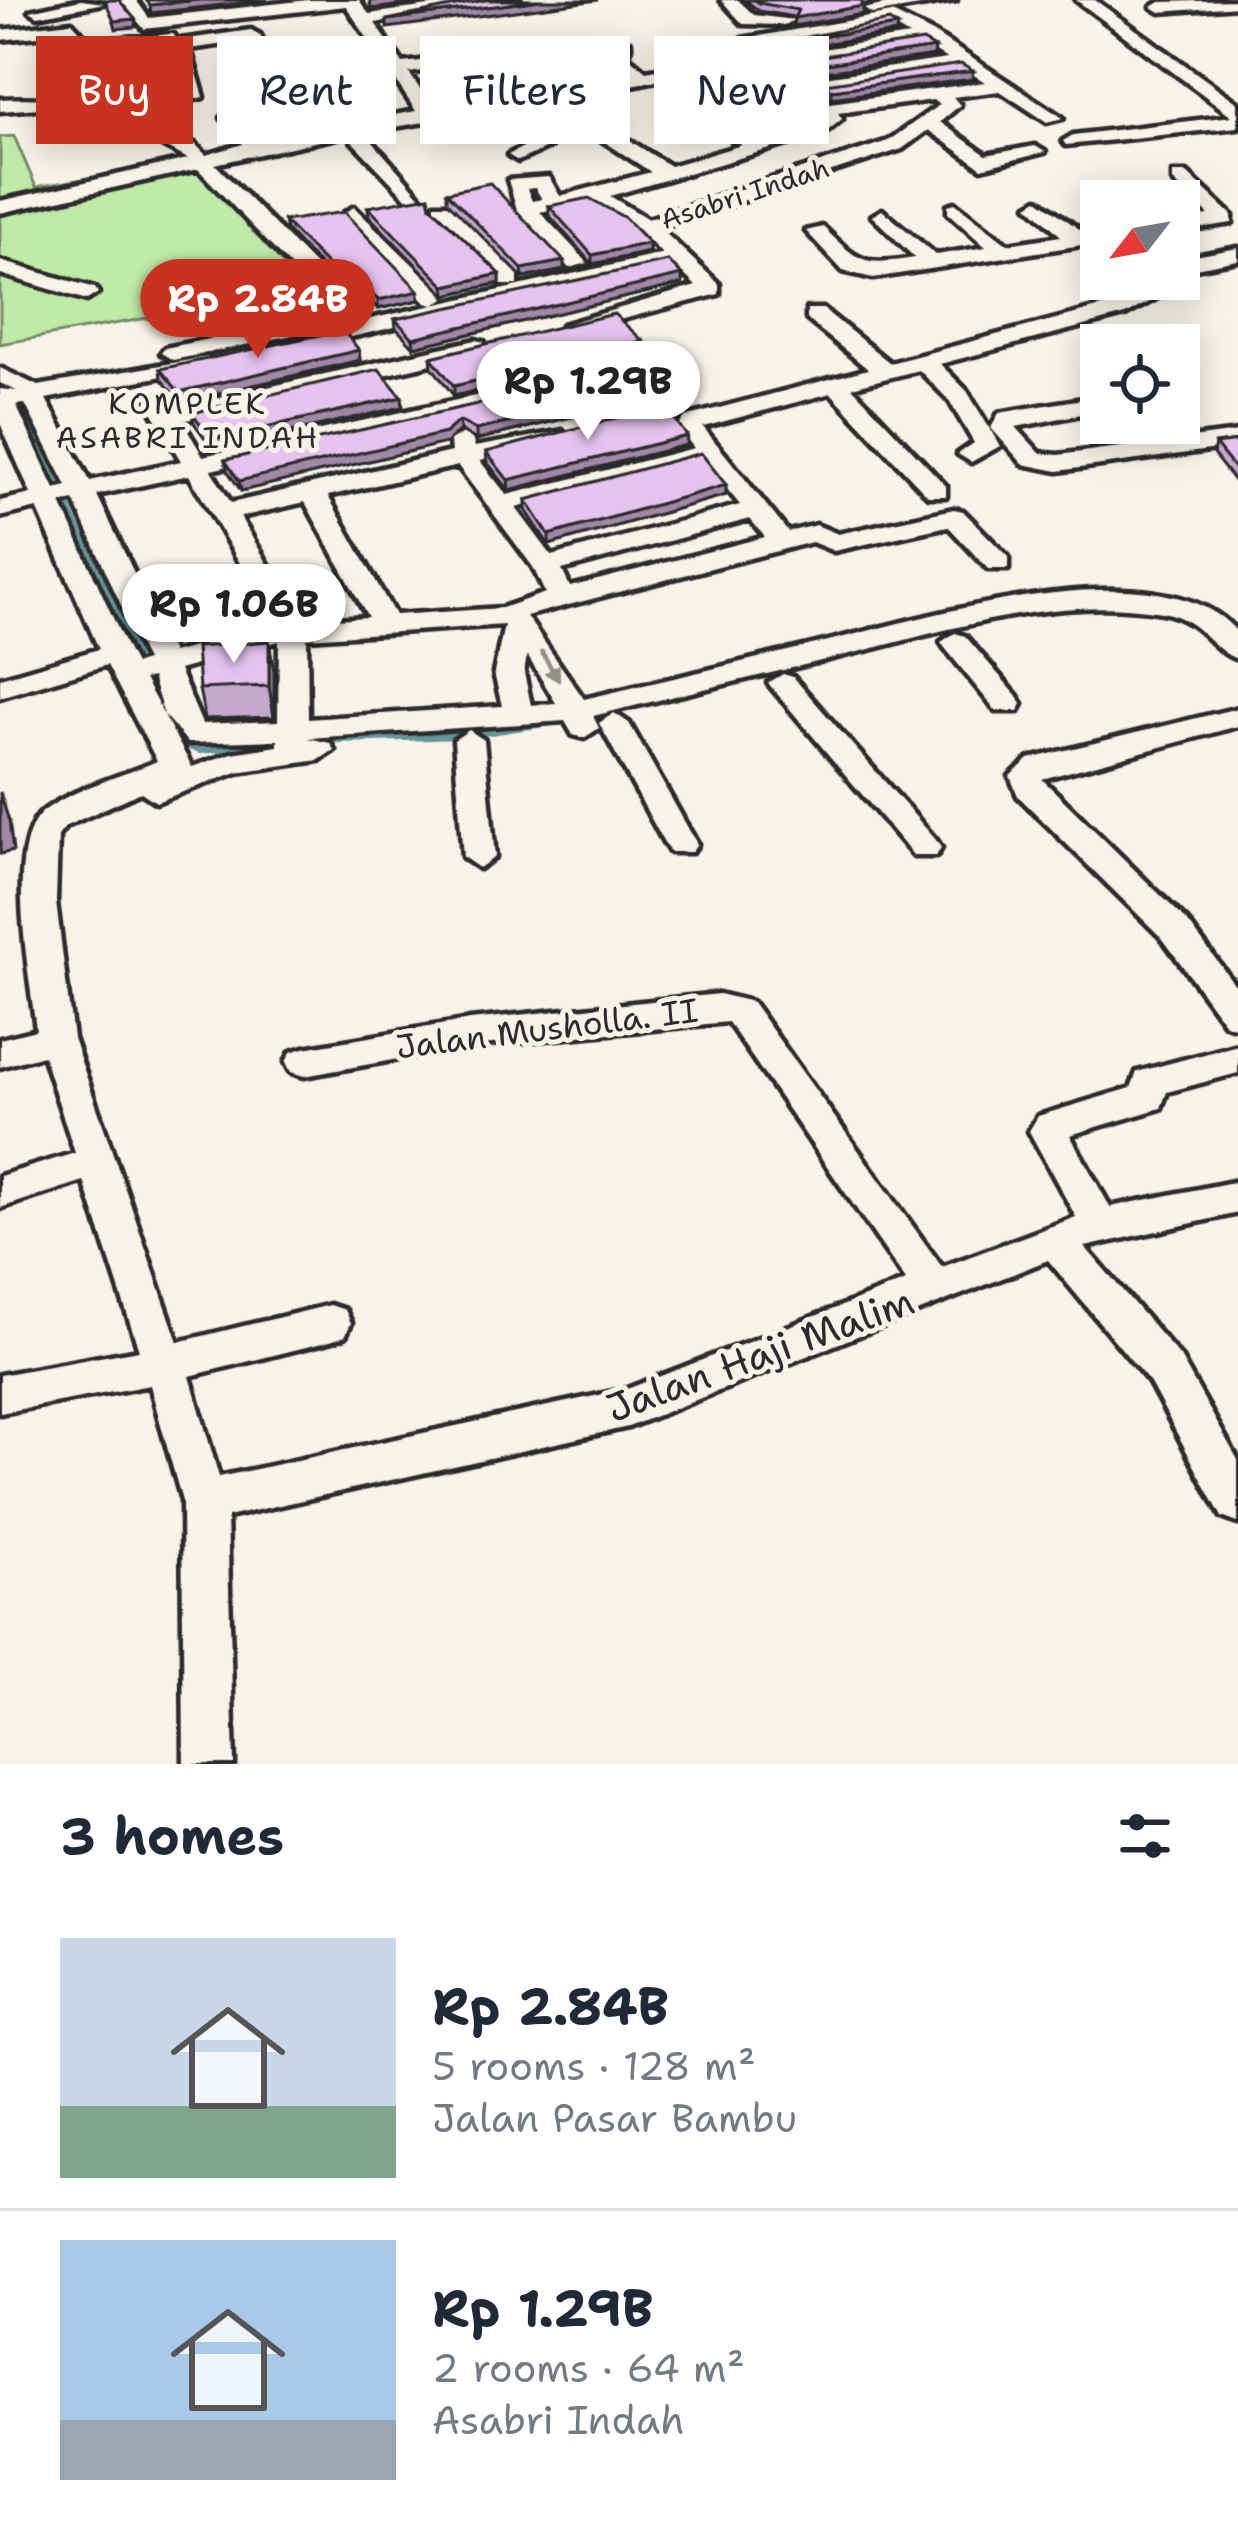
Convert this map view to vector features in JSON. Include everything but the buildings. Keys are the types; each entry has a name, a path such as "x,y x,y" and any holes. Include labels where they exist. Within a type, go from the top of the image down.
{"street":[{"path":"187,0 130,3 142,24 512,0"},
{"path":"729,0 749,20 948,0"},
{"path":"1084,0 1238,112"},
{"path":"1155,3 1238,1"},
{"path":"0,34 22,22 97,3"},
{"path":"1155,3 1199,26"},
{"path":"195,98 180,45 358,11"},
{"path":"358,11 420,101"},
{"path":"0,15 72,27 77,36"},
{"path":"772,36 884,17 899,20 1054,118"},
{"path":"193,37 238,33"},
{"path":"829,53 929,38"},
{"path":"829,82 966,62"},
{"path":"400,69 420,65"},
{"path":"630,67 641,76"},
{"path":"630,79 654,74"},
{"path":"829,117 935,93 1003,85"},
{"path":"935,93 951,105 930,123 982,162 1035,152"},
{"path":"0,105 36,103"},
{"path":"1073,142 1238,122"},
{"name":"Asabri Indah","path":"646,226 896,145 930,123"},
{"path":"178,144 202,162 408,390 466,446 464,456"},
{"path":"0,207 268,144"},
{"path":"364,144 413,200"},
{"path":"518,154 540,144"},
{"path":"616,144 669,174"},
{"path":"753,144 758,147"},
{"path":"629,312 525,209 593,195 765,144"},
{"path":"730,156 779,183"},
{"path":"1180,177 1232,219"},
{"path":"538,333 711,289 646,226 593,195"},
{"path":"1038,206 1080,232"},
{"path":"442,208 510,280"},
{"path":"955,209 1002,250"},
{"path":"354,213 434,298"},
{"path":"882,216 930,261"},
{"path":"1200,223 1232,219"},
{"path":"816,231 850,266 864,271 1080,238"},
{"path":"13,391 144,374 670,250"},
{"path":"1200,262 1238,254"},
{"path":"0,267 87,293"},
{"path":"13,391 348,325 510,280 584,270"},
{"path":"782,541 689,427 882,368 1117,310 1139,300"},
{"path":"815,314 882,368"},
{"path":"0,514 193,462 408,390 492,344"},
{"path":"922,359 959,396 988,446 971,454"},
{"path":"167,417 628,369 636,370 670,405 223,513"},
{"path":"144,374 293,630 294,741"},
{"path":"834,382 937,491"},
{"path":"13,391 138,667 190,733 294,741 469,740 592,722 783,683 1047,621 1078,606"},
{"path":"13,391 138,667 178,773"},
{"path":"1080,407 1008,418 1003,428 1032,459 1058,463 1238,439"},
{"path":"503,504 692,455"},
{"path":"464,456 546,566 561,597"},
{"path":"312,490 386,625"},
{"path":"546,566 745,512"},
{"path":"519,716 509,673 520,606 816,533 834,543 954,517 998,563"},
{"path":"209,1764 204,1501 166,1364 55,1038 38,902 41,835 64,831 178,773 232,763 294,741 519,716 592,722 1012,606 1141,599 1186,608 1227,626 1238,650"},
{"path":"0,688 138,667 293,630 516,620"},
{"path":"516,620 681,844"},
{"path":"955,642 1007,704"},
{"path":"783,683 925,848"},
{"path":"1238,717 1040,766 1026,776 1029,789 1078,840 1175,930 1238,1016"},
{"path":"469,740 479,857"},
{"name":"Jalan Musholla. II","path":"304,1062 493,1030 719,1007 739,1011 935,1290"},
{"path":"0,1053 55,1038"},
{"path":"1101,1227 1048,1131 1051,1126 1148,1098 1150,1082 1238,1059"},
{"path":"0,1192 98,1161"},
{"name":"Jalan Haji Malim","path":"204,1501 628,1408 1055,1240 1238,1197"},
{"path":"1055,1240 1165,1370 1238,1502"},
{"path":"0,1394 166,1364 330,1323"}],"green space":[{"path":"14,136 36,187 189,161 307,290 0,344 0,137"}],"waterway":[{"path":"535,279 650,253"},
{"path":"354,322 535,279"},
{"path":"524,282 535,279"},
{"path":"78,380 292,335"},
{"path":"21,406 135,650"},
{"path":"863,650 993,619"},
{"path":"134,647 178,742 200,750 287,741"},
{"path":"704,689 876,647"},
{"path":"311,740 463,735 565,720"}],"district":[{"name":"KOMPLEK ASABRI INDAH","path":"188,421"}]}
